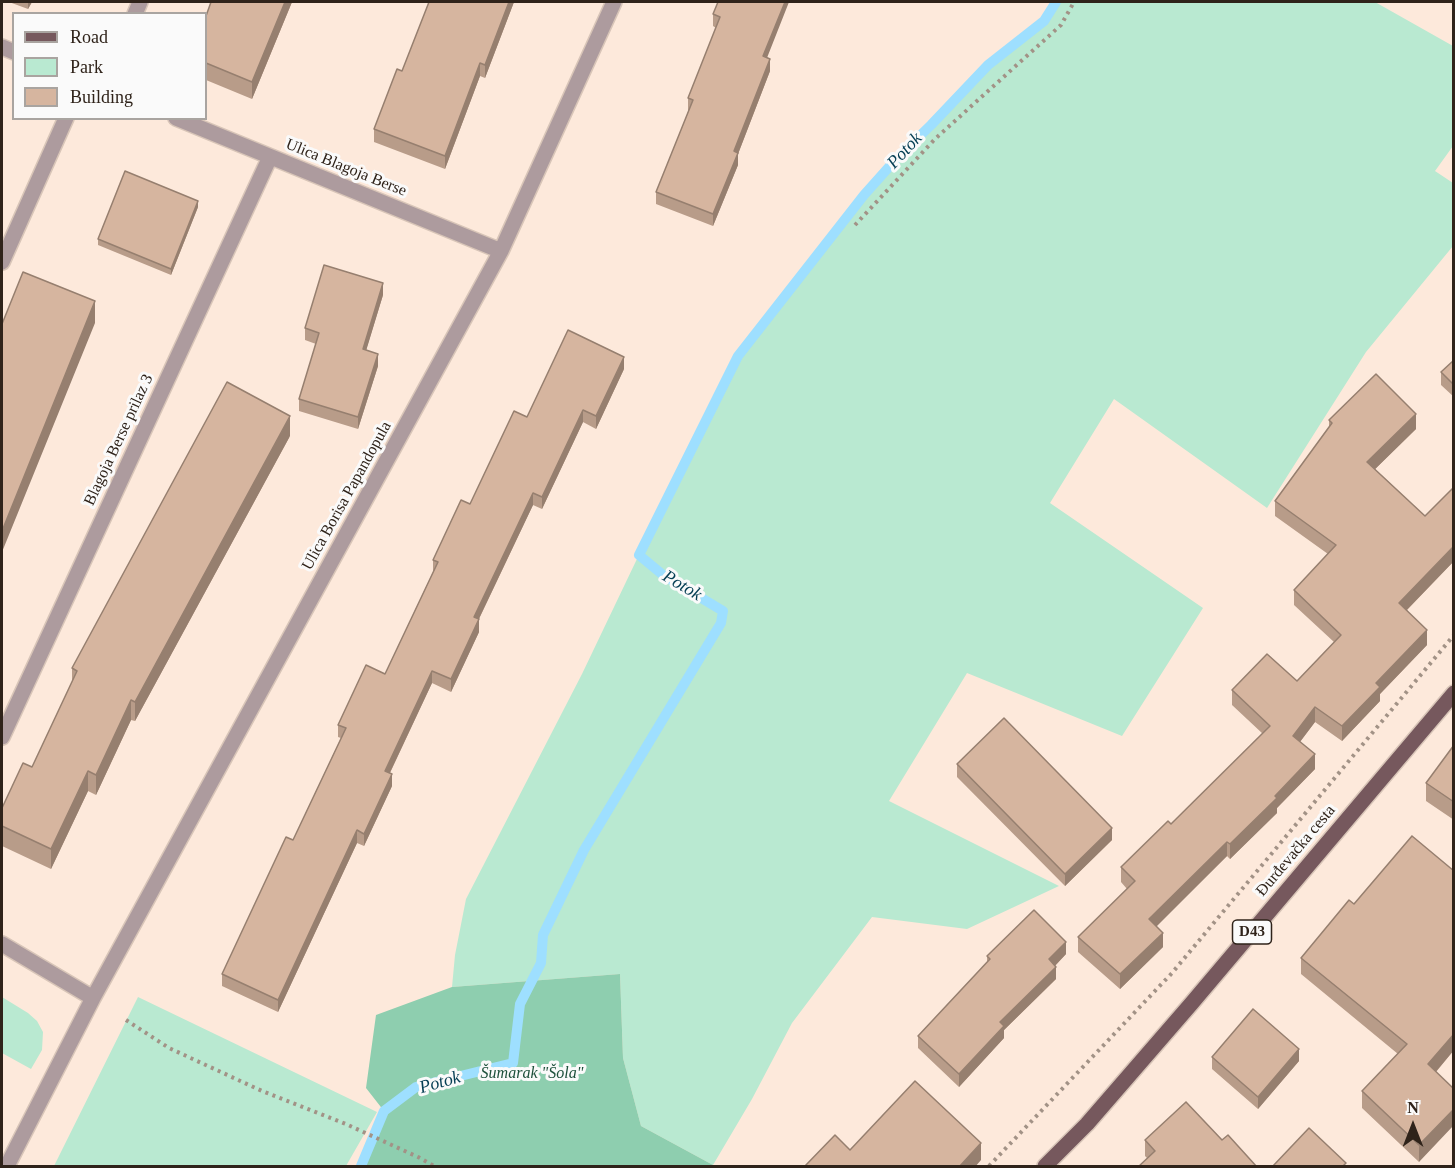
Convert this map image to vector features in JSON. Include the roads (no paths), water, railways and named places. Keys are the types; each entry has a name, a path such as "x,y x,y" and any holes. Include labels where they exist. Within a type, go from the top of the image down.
{"main road":[{"name":"Đurđevačka cesta","path":"1045,1167 1087,1124 1191,1004 1454,693"}],"street":[{"name":"Ulica Borisa Papandopula","path":"7,1167 93,998 501,251 614,2"},
{"path":"2,262 65,120"},
{"name":"Ulica Blagoja Berse","path":"181,120 501,251"},
{"name":"Blagoja Berse prilaz 3","path":"2,737 270,157"},
{"path":"2,944 93,998"}],"waterway":[{"name":"Potok","path":"361,1166 384,1111 416,1087 513,1063 520,1004 541,963 543,935 584,850 721,623 723,611 663,575 639,555 738,356 864,195 897,158 988,65 1044,21 1056,2"}],"park label":[{"name":"Šumarak \"Šola\"","path":"532,1074"}]}
